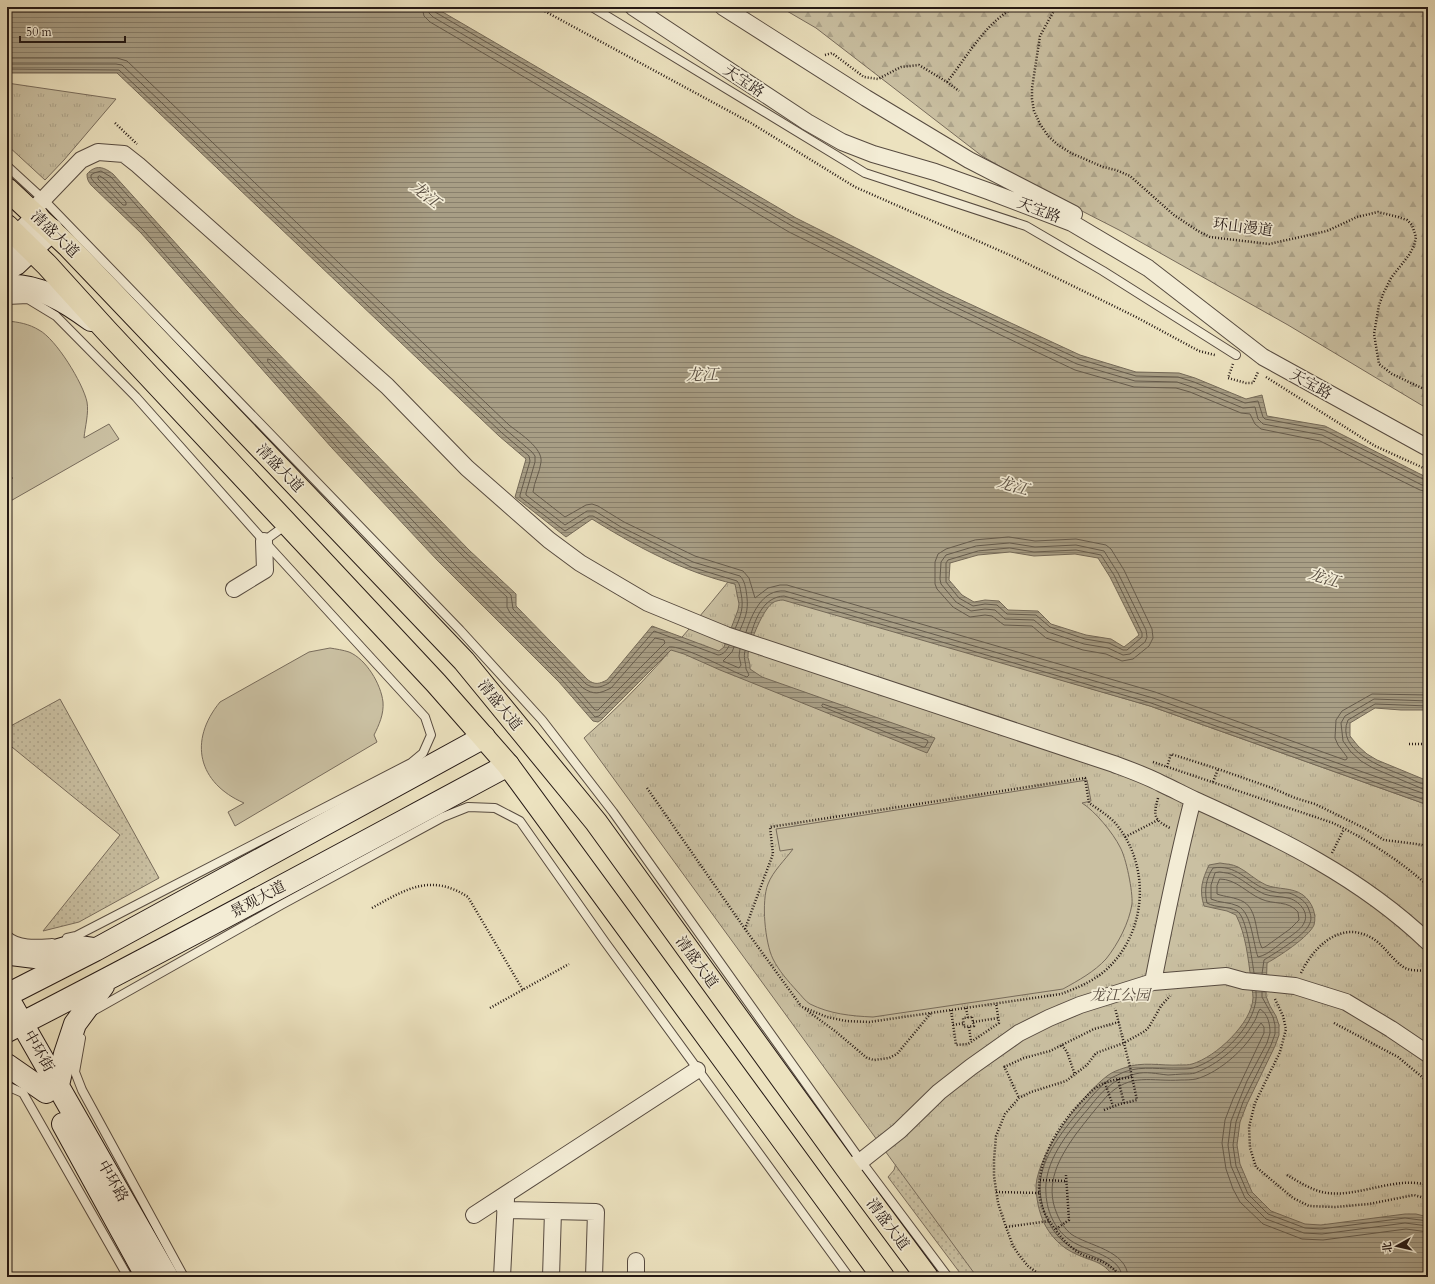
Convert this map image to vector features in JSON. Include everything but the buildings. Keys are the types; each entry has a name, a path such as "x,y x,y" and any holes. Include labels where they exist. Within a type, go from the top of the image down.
{"main road":[{"name":"清盛大道","path":"7,189 41,214 464,661 596,822 854,1165 927,1277"},
{"name":"清盛大道","path":"16,240 48,265 106,330 436,683 508,765 883,1277"}],"street":[{"name":"天宝路","path":"633,7 807,122 842,142 873,154 935,172 1072,223 1148,268 1263,357 1428,448"},
{"name":"天宝路","path":"722,7 805,60 969,160 1067,210 1155,262 1268,351 1428,438"},
{"path":"7,269 16,264 16,240 41,214 81,160 98,152 124,154 387,386 466,468 549,540 580,563 648,603 726,635 1114,764 1162,783 1257,828 1325,865 1388,908 1428,942"},
{"path":"7,286 26,287 57,298 72,306 106,330"},
{"path":"234,589 266,570 264,541"},
{"path":"7,996 95,950 484,737"},
{"name":"景观大道","path":"12,1027 108,979 508,765"},
{"path":"1154,982 1168,901 1193,799"},
{"path":"7,952 11,954 35,957 72,946 95,950"},
{"path":"71,962 87,990"},
{"path":"854,1165 899,1131 939,1092 994,1049 1019,1033 1080,1005 1154,982 1226,976 1274,989 1295,986 1346,1002 1391,1028 1428,1054"},
{"path":"7,1065 52,1088 75,1024 88,1004 108,979"},
{"name":"中环街","path":"7,996 12,1027 52,1088"},
{"path":"474,1216 506,1202 697,1070"},
{"name":"中环路","path":"52,1088 147,1277"},
{"name":"中环路","path":"52,1088 167,1277"},
{"path":"506,1202 553,1211 596,1212 594,1277"},
{"path":"502,1277 506,1202"},
{"path":"551,1277 553,1211"},
{"path":"636,1261 636,1277"}],"lane":[{"path":"592,7 865,174 1026,226 1103,272 1236,360"},
{"path":"7,166 41,214 454,624 542,720 613,812 854,1165 948,1277"},
{"path":"7,300 28,300 56,316 136,397 264,541 425,717 431,735 423,753 410,763 76,936 52,943 28,944 10,938 7,935"},
{"path":"264,541 288,524"},
{"path":"89,1019 95,1009 281,905 444,817 468,807 495,808 520,821 697,1070 849,1277"},
{"path":"82,1030 75,1072 82,1090 184,1277"},
{"path":"7,1086 22,1093 128,1277"}],"path":[{"path":"537,7 751,123 855,187 1012,256 1136,317 1199,351 1220,357"},
{"path":"947,82 985,32 998,18 1016,7"},
{"name":"环山漫道","path":"1056,7 1040,36 1032,88 1034,111 1040,124 1048,136 1058,145 1071,153 1103,167 1116,170 1130,176 1174,215 1198,231 1210,236 1224,239 1269,244 1327,231 1357,217 1378,212 1407,220 1412,226 1416,237 1414,246 1391,278 1384,292 1378,310 1374,334 1378,357 1382,368 1428,391"},
{"path":"805,60 832,53 864,77 878,79 901,67 919,65 959,91"},
{"path":"1231,368 1228,378 1246,383 1253,383 1258,372 1375,446 1428,470"},
{"path":"1409,744 1428,744"},
{"path":"1167,767 1172,754 1315,804 1366,829 1384,840 1422,845 1428,849"},
{"path":"1213,782 1218,769"},
{"path":"745,929 773,854 770,827 1085,778 1089,803 1115,823 1131,848 1136,863 1140,885 1140,904 1136,922 1128,941 1107,969 1077,988 1061,994 869,1022 846,1021 827,1017 800,1006"},
{"path":"1162,783 1156,803 1156,816 1159,823 1184,835"},
{"path":"647,788 800,1006 835,1031 867,1058 874,1060 889,1058 897,1054 931,1013"},
{"path":"1125,837 1158,820"},
{"path":"1325,865 1344,829"},
{"path":"372,908 400,893 426,885 442,885 457,890 468,897 523,990"},
{"path":"1295,986 1310,958 1324,942 1340,933 1358,933 1367,936 1380,945 1405,968 1410,970 1428,971"},
{"path":"490,1008 569,964"},
{"path":"1274,989 1286,1029 1280,1052 1255,1103 1249,1127 1250,1148 1256,1167 1293,1198 1309,1206 1335,1207 1369,1204 1414,1195 1428,1199"},
{"path":"1104,1110 1113,1106 1137,1100 1112,994"},
{"path":"1043,1277 1028,1266 1019,1255 1006,1227 996,1192 994,1160 996,1136 1005,1114 1019,1098 1031,1092 1066,1081 1087,1065 1096,1053 1124,1043 1145,1031 1149,1027 1161,1006 1172,994"},
{"path":"951,1010 956,1045 968,1044 999,1023 996,1003"},
{"path":"966,1008 968,1018"},
{"path":"972,1017 973,1022 974,1026 964,1027 963,1018 972,1017"},
{"path":"973,1022 999,1018"},
{"path":"1004,1066 1024,1058 1050,1051 1094,1029 1119,1022"},
{"path":"953,1024 964,1023"},
{"path":"1334,1023 1398,1057 1428,1082"},
{"path":"969,1027 971,1041"},
{"path":"1062,1045 1075,1075"},
{"path":"994,1049 1019,1098"},
{"path":"1123,1277 1107,1264 1078,1253 1068,1245 1047,1217 1041,1201 1040,1180 1047,1153 1058,1129 1076,1106 1096,1087 1118,1079 1132,1077"},
{"path":"1118,1079 1124,1103"},
{"path":"1105,1083 1113,1106"},
{"path":"1056,1230 1069,1220 1066,1175"},
{"path":"1287,1176 1314,1189 1326,1192 1348,1192 1409,1182 1428,1185"},
{"path":"1040,1180 1066,1181"},
{"path":"996,1192 1040,1193"},
{"path":"1006,1227 1050,1221"}],"green space":[{"path":"780,7 1428,7 1428,409 1288,325 1121,231 1039,189 982,156 816,28"},
{"path":"7,83 116,99 45,180 7,145"},
{"path":"7,321 24,324 39,330 53,342 68,362 75,373 87,402 84,438 109,424 119,439 7,503 7,482 13,478 7,476"},
{"name":"龙江公园","path":"728,582 1150,706 1428,805 1428,1277 977,1277 584,738 641,683"},
{"path":"330,648 347,651 355,655 367,666 376,680 383,702 381,719 374,735 377,742 235,826 228,812 244,803 228,795 216,784 208,773 203,760 201,746 204,731 210,717 220,702 309,652"},
{"path":"60,699 159,878 79,922 43,931 120,835 7,743 7,728"},
{"path":"1087,780 1091,801 1082,803 1103,823 1113,835 1120,847 1125,858 1129,875 1132,904 1126,926 1119,940 1106,959 1086,976 1063,989 865,1017 833,1012 810,1004 787,980 775,963 770,952 766,933 764,911 766,891 773,875 793,849 780,851 776,829"},
{"path":"896,1163 985,1277 963,1277 888,1177 894,1170"}],"water":[{"name":"龙江","path":"7,7 434,7 796,218 944,292 1080,355 1136,372 1179,373 1246,399 1262,395 1267,416 1325,426 1428,478 1428,710 1375,708 1350,723 1350,736 1367,754 1377,760 1428,781 1428,805 1150,706 783,600 779,600 770,605 761,618 751,642 748,654 750,669 762,677 935,738 927,753 671,650 601,720 598,722 593,721 559,682 437,560 332,448 141,233 91,185 87,174 90,171 97,168 103,168 113,174 237,311 469,550 516,594 516,606 590,682 597,683 607,680 652,626 719,651 724,647 738,610 739,604 735,584 698,573 661,558 592,519 566,537 515,497 526,459 499,436 117,73 7,73","holes":["1010,552 1034,556 1075,554 1098,558 1110,577 1139,635 1124,647 1111,639 1086,635 1051,624 1038,611 1008,610 999,601 985,600 974,602 962,595 949,580 950,563 978,555"]},
{"path":"1220,863 1238,867 1266,885 1299,892 1309,901 1313,908 1315,917 1314,925 1311,930 1300,941 1267,963 1266,996 1279,1025 1279,1035 1240,1122 1237,1145 1240,1164 1252,1192 1271,1211 1305,1224 1321,1225 1405,1214 1416,1214 1428,1217 1428,1277 1114,1277 1110,1271 1101,1264 1071,1252 1050,1233 1044,1223 1039,1210 1036,1185 1039,1172 1053,1141 1085,1097 1107,1076 1117,1070 1145,1064 1188,1065 1201,1060 1222,1047 1231,1038 1240,1028 1251,1008 1253,996 1249,963 1242,930 1236,915 1227,911 1204,906 1202,900 1202,885 1209,865"}]}
